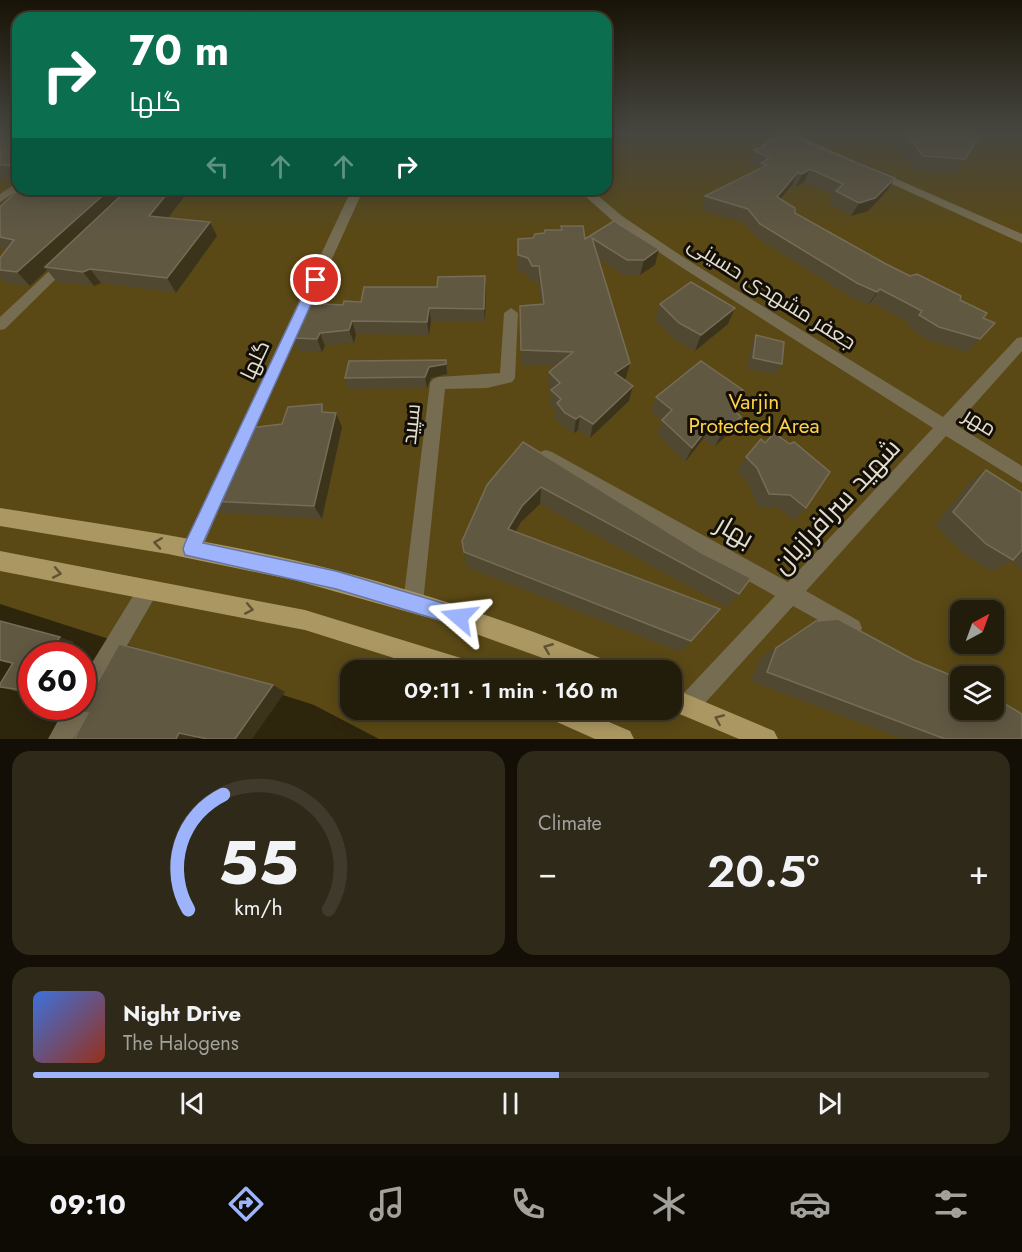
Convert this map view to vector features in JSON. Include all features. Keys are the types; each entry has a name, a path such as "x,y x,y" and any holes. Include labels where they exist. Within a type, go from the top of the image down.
{"main road":[{"path":"0,517 192,549 336,580 504,630 578,660"},
{"path":"0,561 305,620 432,660"},
{"path":"682,703 766,739"},
{"path":"579,720 622,739"}],"street":[{"path":"860,166 1022,239"},
{"path":"0,199 12,190"},
{"name":"گلها","path":"192,549 354,195"},
{"name":"جعفر مشهدی حسینی","path":"590,195 618,219 682,262 944,426"},
{"path":"0,325 75,254"},
{"name":"سپید","path":"413,603 438,383 487,382 507,378 511,313"},
{"name":"شهید سرافرازیان","path":"682,700 789,594 1022,342"},
{"name":"مهر","path":"944,426 1022,476"},
{"name":"بهار","path":"546,457 870,638"},
{"path":"96,677 148,590"},
{"path":"60,739 71,720"}],"green space":[{"name":"Varjin Protected Area","path":"0,166 12,166 12,195 612,195 612,166 1022,166 1022,739 379,739 343,720 682,720 682,660 340,660 340,719 314,705 0,604"}],"building":[{"path":"764,166 866,166 895,178 875,198 859,203 836,191 843,184 810,169 802,174 798,172 777,197 795,208 795,213 886,264 910,276 917,274 961,296 960,300 987,313 983,318 995,323 980,339 939,327 919,315 922,311 880,289 877,292 857,283 760,224 748,209 705,196"},
{"path":"13,195 103,195 17,272 0,270 0,258 14,240 0,237 0,207"},
{"path":"122,195 166,195 149,216 210,222 167,278 90,269 83,272 45,267"},
{"path":"614,221 659,249 644,260 627,260 592,238 630,363 615,373 633,386 593,424 580,416 576,419 565,413 557,403 561,399 551,390 560,383 549,372 573,352 521,350 520,306 544,304 539,266 532,266 528,258 518,255 518,239 533,238 535,234 544,233 545,230 562,230 561,226 583,226 585,239"},
{"path":"485,276 484,309 429,308 427,322 352,321 349,330 320,333 317,339 294,338 296,333 290,332 304,303 343,305 344,301 361,302 364,287 437,287 438,277"},
{"path":"691,282 735,308 701,335 679,323 660,304"},
{"path":"756,335 784,342 782,364 753,358"},
{"path":"446,360 446,364 429,367 425,377 345,378 349,361"},
{"path":"701,361 743,390 739,393 746,397 732,408 741,417 723,431 710,425 692,448 662,420 672,410 656,397"},
{"path":"322,404 322,412 336,413 314,506 208,501 242,429 282,424 288,407"},
{"path":"774,433 790,444 794,442 830,472 806,508 790,495 769,494 757,468 746,457 761,439 765,443"},
{"path":"523,442 700,552 751,578 739,594 541,487 522,506 508,529 720,609 691,641 464,552 462,541 487,485"},
{"path":"986,470 1022,493 1022,550 1013,560 986,544 953,512"},
{"path":"838,619 914,660 950,675 950,720 1004,720 1004,703 1022,714 1022,739 945,739 767,672 776,648 816,621"},
{"path":"0,621 60,637 57,642 18,642 18,689 0,687 13,663 0,660"},
{"path":"119,644 273,685 235,739 207,739 179,733 176,739 74,739 84,720 96,720 96,685"}],"route":[{"path":"316,280 192,549 336,580 459,617"}]}
